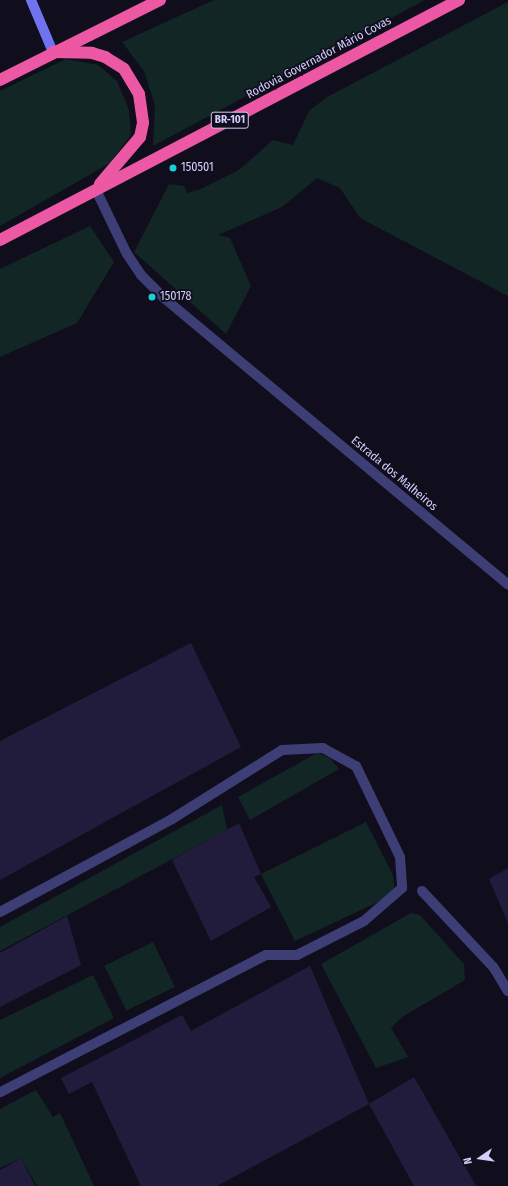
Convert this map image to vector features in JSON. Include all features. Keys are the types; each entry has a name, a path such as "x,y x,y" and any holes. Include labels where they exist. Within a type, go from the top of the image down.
{"highway":[{"path":"0,80 53,52 160,0"},
{"name":"Rodovia Governador Mário Covas","path":"0,240 459,0"},
{"path":"53,52 92,53 105,57 124,69 139,94 143,123 140,137 96,190"}],"street":[{"path":"32,0 53,52"},
{"name":"Estrada dos Malheiros","path":"96,190 141,276 264,383 508,585"},
{"path":"0,912 172,819 282,750 323,748 356,766 400,857 402,888 364,921 297,955 266,955 0,1092"},
{"path":"422,891 494,968 508,991"}],"green space":[{"path":"214,0 425,0 153,146 155,105 144,71 122,42"},
{"path":"508,2 508,296 360,218 340,188 317,178 282,207 218,235 230,238 251,286 226,334 134,252 169,184 184,186 187,193 201,189 239,170 273,140 293,145 309,111 327,97"},
{"path":"66,59 98,65 117,81 129,110 131,135 110,163 0,226 0,91"},
{"path":"90,226 114,262 77,323 0,357 0,269"},
{"path":"317,753 330,758 339,769 250,820 238,797"},
{"path":"222,805 227,830 0,951 0,927"},
{"path":"366,822 393,875 395,894 295,941 261,874"},
{"path":"411,913 420,915 464,964 465,980 402,1017 391,1028 408,1057 376,1068 321,964"},
{"path":"153,942 175,987 126,1011 104,966"},
{"path":"93,975 114,1018 0,1078 0,1020"},
{"path":"36,1090 53,1117 60,1113 94,1186 37,1186 21,1158 0,1168 0,1109"}],"building":[{"path":"191,643 241,747 0,880 0,741"},
{"path":"239,823 261,874 254,877 271,907 211,941 172,860"},
{"path":"508,868 508,923 489,879"},
{"path":"67,916 81,965 0,1007 0,953"},
{"path":"310,966 369,1104 217,1186 141,1186 92,1082 69,1094 61,1078 182,1015 191,1031"},
{"path":"414,1077 476,1186 414,1186 369,1104"},
{"path":"21,1158 35,1186 0,1186 0,1170"}],"place":[{"name":"150501","path":"173,168"},
{"name":"150178","path":"152,297"}]}
